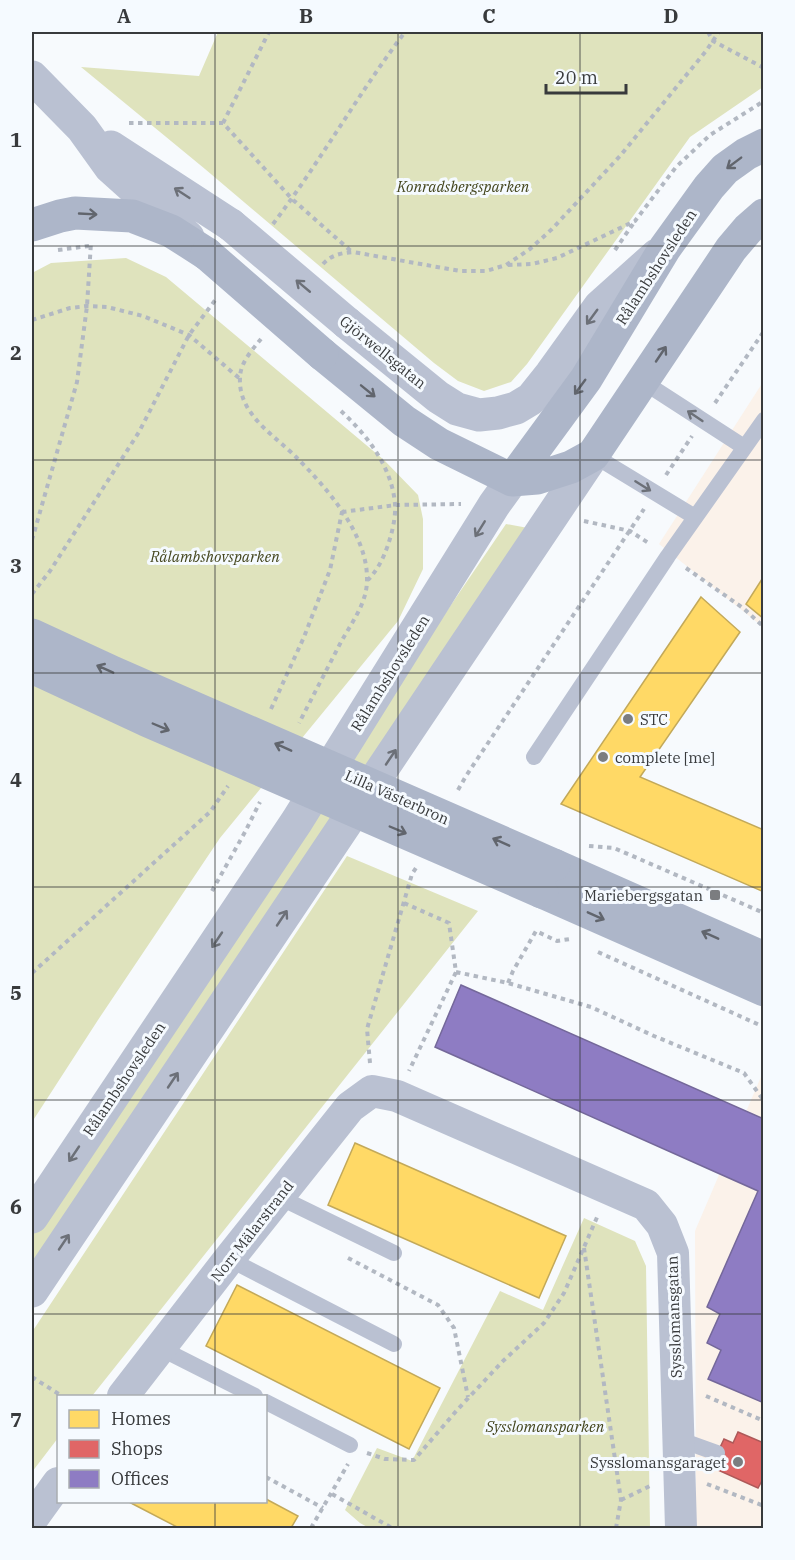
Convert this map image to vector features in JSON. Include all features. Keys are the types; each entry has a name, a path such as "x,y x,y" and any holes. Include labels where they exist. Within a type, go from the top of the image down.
{"main road":[{"name":"Rålambshovsleden","path":"512,480 586,379 665,248 709,187 725,169 764,145"},
{"path":"32,225 75,213 132,216 171,231 207,254"},
{"path":"512,480 537,478 571,467 593,455 731,249 764,215"},
{"name":"Gjörwellsgatan","path":"207,254 322,354 404,421 439,444 512,480"},
{"path":"550,428 593,455"},
{"name":"Lilla Västerbron","path":"32,635 548,879 764,990"},
{"name":"Lilla Västerbron","path":"32,667 146,720 548,879 764,958"}],"street":[{"name":"Gjörwellsgatan","path":"32,77 82,128 110,167 207,254"},
{"name":"Gjörwellsgatan","path":"82,128 231,225 438,396 457,409 478,415 516,408 531,399 600,306 665,248"},
{"path":"32,1291 593,455"},
{"name":"Rålambshovsleden","path":"32,1217 297,821 494,505 512,480"},
{"name":"Norr Mälarstrand","path":"124,1395 350,1107 372,1091 397,1096"},
{"name":"Sysslomansgatan","path":"397,1096 645,1205 662,1225 673,1253 681,1528"},
{"path":"32,1519 57,1484"}],"lane":[{"path":"642,381 744,447"},
{"path":"534,757 695,517 764,420"},
{"path":"593,455 695,517"},
{"path":"279,1197 394,1253"},
{"path":"229,1260 394,1344"},
{"path":"160,1348 253,1395"},
{"path":"267,1403 353,1447"},
{"path":"678,1439 717,1453"}],"path":[{"path":"223,123 269,32"},
{"path":"292,199 381,63 405,32"},
{"path":"708,32 713,40 764,68"},
{"path":"506,265 530,249 552,229 620,156 719,32"},
{"path":"615,251 676,167 710,135 764,100"},
{"path":"122,123 223,123 292,199 352,252"},
{"path":"320,268 327,259 352,252 460,271 486,271 506,265 532,264 556,258 635,221"},
{"path":"53,251 100,246"},
{"path":"32,540 76,382 87,306 90,253"},
{"path":"32,320 70,308 87,306 107,307 143,316 189,335 239,379"},
{"path":"32,594 50,571 139,432 189,335"},
{"path":"263,336 249,354 239,379 250,415 297,458 342,512 363,549 368,581 362,605 298,726"},
{"path":"335,406 359,428 376,451 389,478 396,505 392,534 385,554 378,569 368,581"},
{"path":"742,608 764,627"},
{"path":"208,897 261,800"},
{"path":"584,845 614,848 764,913"},
{"path":"397,1096 456,972 449,923 404,903"},
{"path":"508,984 536,931 557,941 570,939"},
{"path":"456,972 591,1007 744,1073 764,1101"},
{"path":"311,1528 332,1494 353,1447 385,1459 414,1460 503,1361 544,1323 564,1293 609,1189"},
{"path":"584,1247 621,1500 616,1528"},
{"path":"346,1256 438,1305 454,1328 469,1397"},
{"path":"32,1377 60,1395"},
{"path":"677,1383 764,1421"},
{"path":"267,1477 323,1508"},
{"path":"332,1494 392,1528"}],"shaded area":[{"path":"763,382 763,627 659,544"},
{"path":"763,1072 763,1528 696,1528 695,1231"}],"green space":[{"name":"Konradsbergsparken","path":"218,32 763,32 763,87 690,137 527,364 511,382 484,391 458,381 434,363 81,67 199,76"},
{"name":"Rålambshovsparken","path":"126,258 166,277 384,460 418,495 423,519 423,569 398,621 220,838 32,1122 32,273 51,263"},
{"path":"506,524 528,528 32,1263 32,1228"},
{"path":"347,856 478,911 93,1395 57,1395 57,1439 32,1472 32,1332"},
{"name":"Sysslomansparken","path":"584,1218 635,1241 646,1266 650,1528 369,1528 360,1523 345,1510 377,1448 412,1461 500,1291 543,1310"}],"building: Homes":[{"path":"764,576 764,619 746,604"},
{"path":"701,597 740,632 640,777 764,830 764,892 561,804"},
{"path":"355,1143 566,1236 539,1298 328,1205"},
{"path":"237,1285 440,1388 409,1449 206,1346"},
{"path":"267,1500 298,1516 291,1528 179,1528 131,1503 267,1503"}],"building: Shops":[{"path":"738,1432 764,1443 764,1477 758,1488 711,1467 724,1439 733,1443"}],"building: Offices":[{"path":"461,985 764,1119 764,1403 708,1379 721,1350 707,1343 720,1314 707,1307 758,1191 435,1047"}],"place":[{"name":"STC","path":"628,719"},
{"name":"complete [me]","path":"603,757"},
{"name":"Mariebergsgatan","path":"715,895"},
{"name":"Sysslomansgaraget","path":"738,1462"}]}
